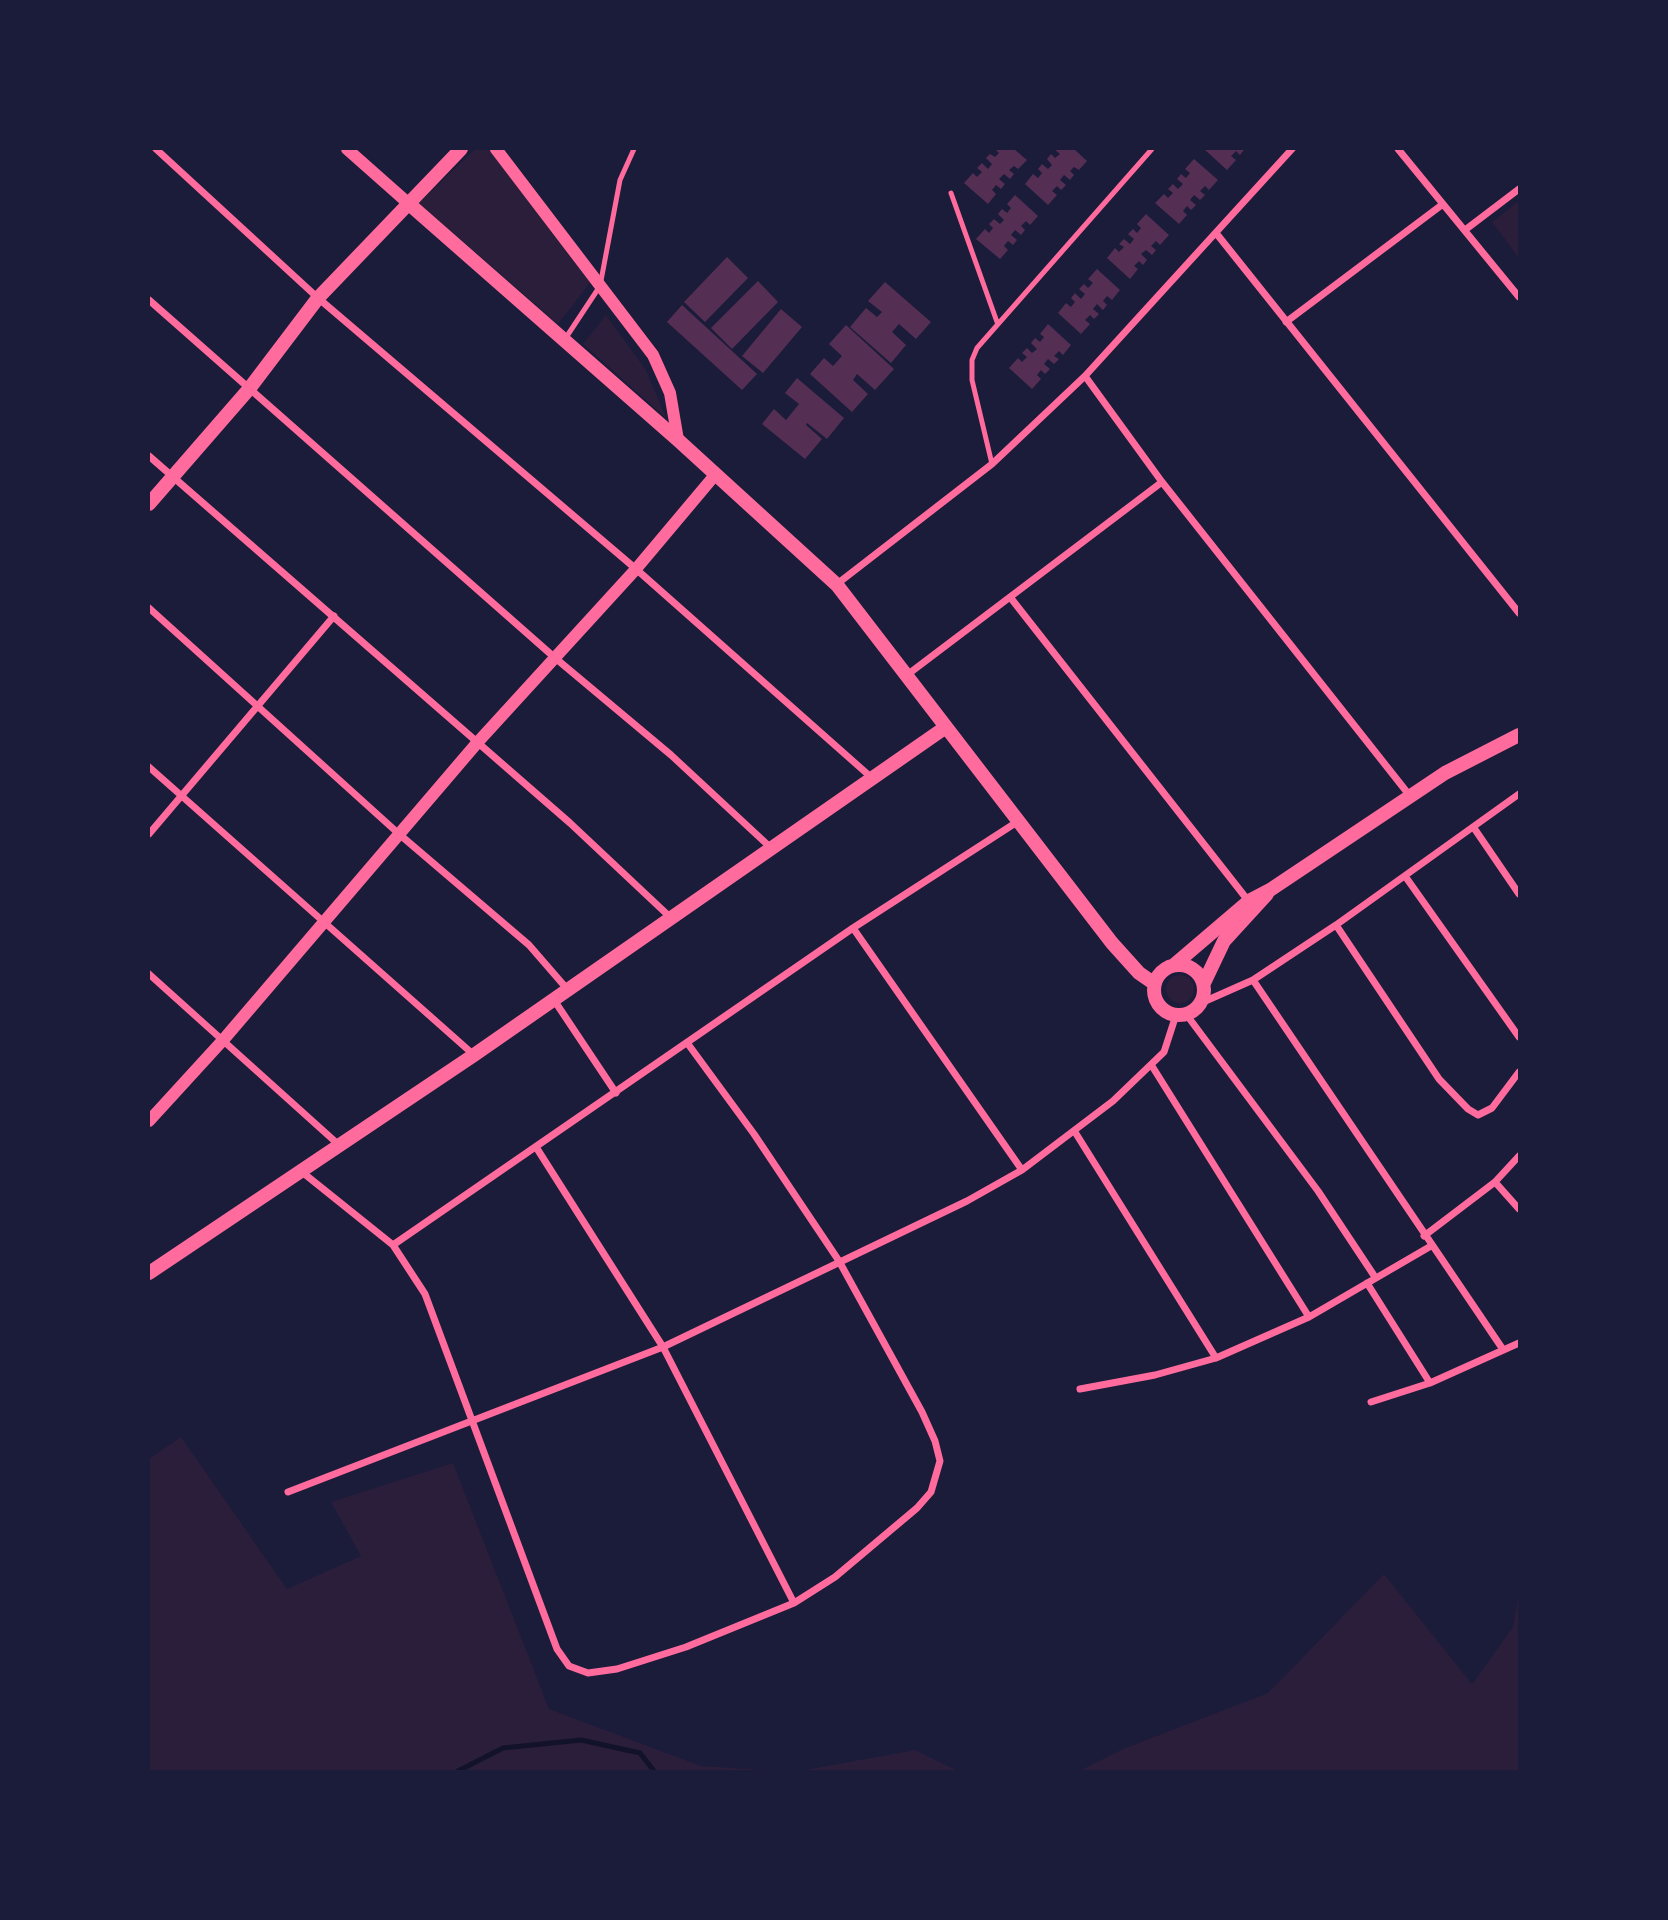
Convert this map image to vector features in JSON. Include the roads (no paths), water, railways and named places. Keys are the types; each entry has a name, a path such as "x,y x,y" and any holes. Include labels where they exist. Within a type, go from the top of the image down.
{"main road":[{"path":"149,504 249,389 318,298 461,149"},
{"path":"408,203 563,342 678,440 837,585 1017,822 1127,961 1155,984 1159,1004 1181,1014 1201,1003 1203,983 1224,941 1252,905"},
{"path":"149,1273 474,1055 946,727"},
{"path":"1155,984 1166,969 1270,890 1410,796 1487,749 1519,735"},
{"path":"1174,965 1193,968 1203,983"}],"street":[{"path":"156,149 318,298 636,569 872,778"},
{"path":"347,149 408,203"},
{"path":"496,149 638,333 663,374 670,394 678,440"},
{"path":"837,585 992,464 1085,376 1292,149"},
{"path":"1398,149 1519,298"},
{"path":"1465,230 1519,189"},
{"path":"1286,322 1443,205"},
{"path":"1216,233 1519,613"},
{"path":"149,300 554,657 671,755 771,847"},
{"path":"1085,376 1162,482 1410,796"},
{"path":"149,456 570,823 670,917"},
{"path":"149,1121 224,1039 477,743 636,569 715,475"},
{"path":"907,675 1162,482"},
{"path":"1010,597 1252,905"},
{"path":"149,608 399,834 529,945 568,990"},
{"path":"149,834 334,616"},
{"path":"149,768 474,1055"},
{"path":"1201,1003 1252,980 1336,925 1519,794"},
{"path":"393,1245 853,928 1017,822"},
{"path":"1474,828 1519,894"},
{"path":"1405,876 1519,1037"},
{"path":"1336,925 1439,1079 1468,1108 1483,1114 1492,1108 1519,1072"},
{"path":"853,928 1022,1170"},
{"path":"149,974 339,1145"},
{"path":"1252,980 1502,1348"},
{"path":"554,1000 616,1093"},
{"path":"288,1492 663,1347 967,1200 1022,1170 1075,1132 1152,1066 1164,1052 1181,1014 1318,1191 1375,1277"},
{"path":"302,1172 393,1245 416,1278 430,1306 557,1649 569,1666 588,1673 617,1668 686,1647 794,1603 835,1577 917,1508 930,1492 938,1475 940,1461 935,1441 839,1261 754,1133 688,1044"},
{"path":"1152,1066 1309,1317"},
{"path":"1075,1132 1216,1358"},
{"path":"536,1147 663,1347 794,1603"},
{"path":"1424,1236 1495,1182 1519,1156"},
{"path":"1495,1182 1519,1209"},
{"path":"1080,1388 1155,1375 1216,1358 1309,1317 1431,1246"},
{"path":"1367,1283 1430,1383"},
{"path":"1371,1402 1430,1383 1502,1348 1519,1343"}],"lane":[{"path":"563,342 600,286 620,180 634,149"},
{"path":"992,464 971,369 976,348 1152,149"},
{"path":"951,193 997,322"}],"waterway":[{"path":"458,1771 503,1748 581,1740 640,1753 654,1771"}]}
